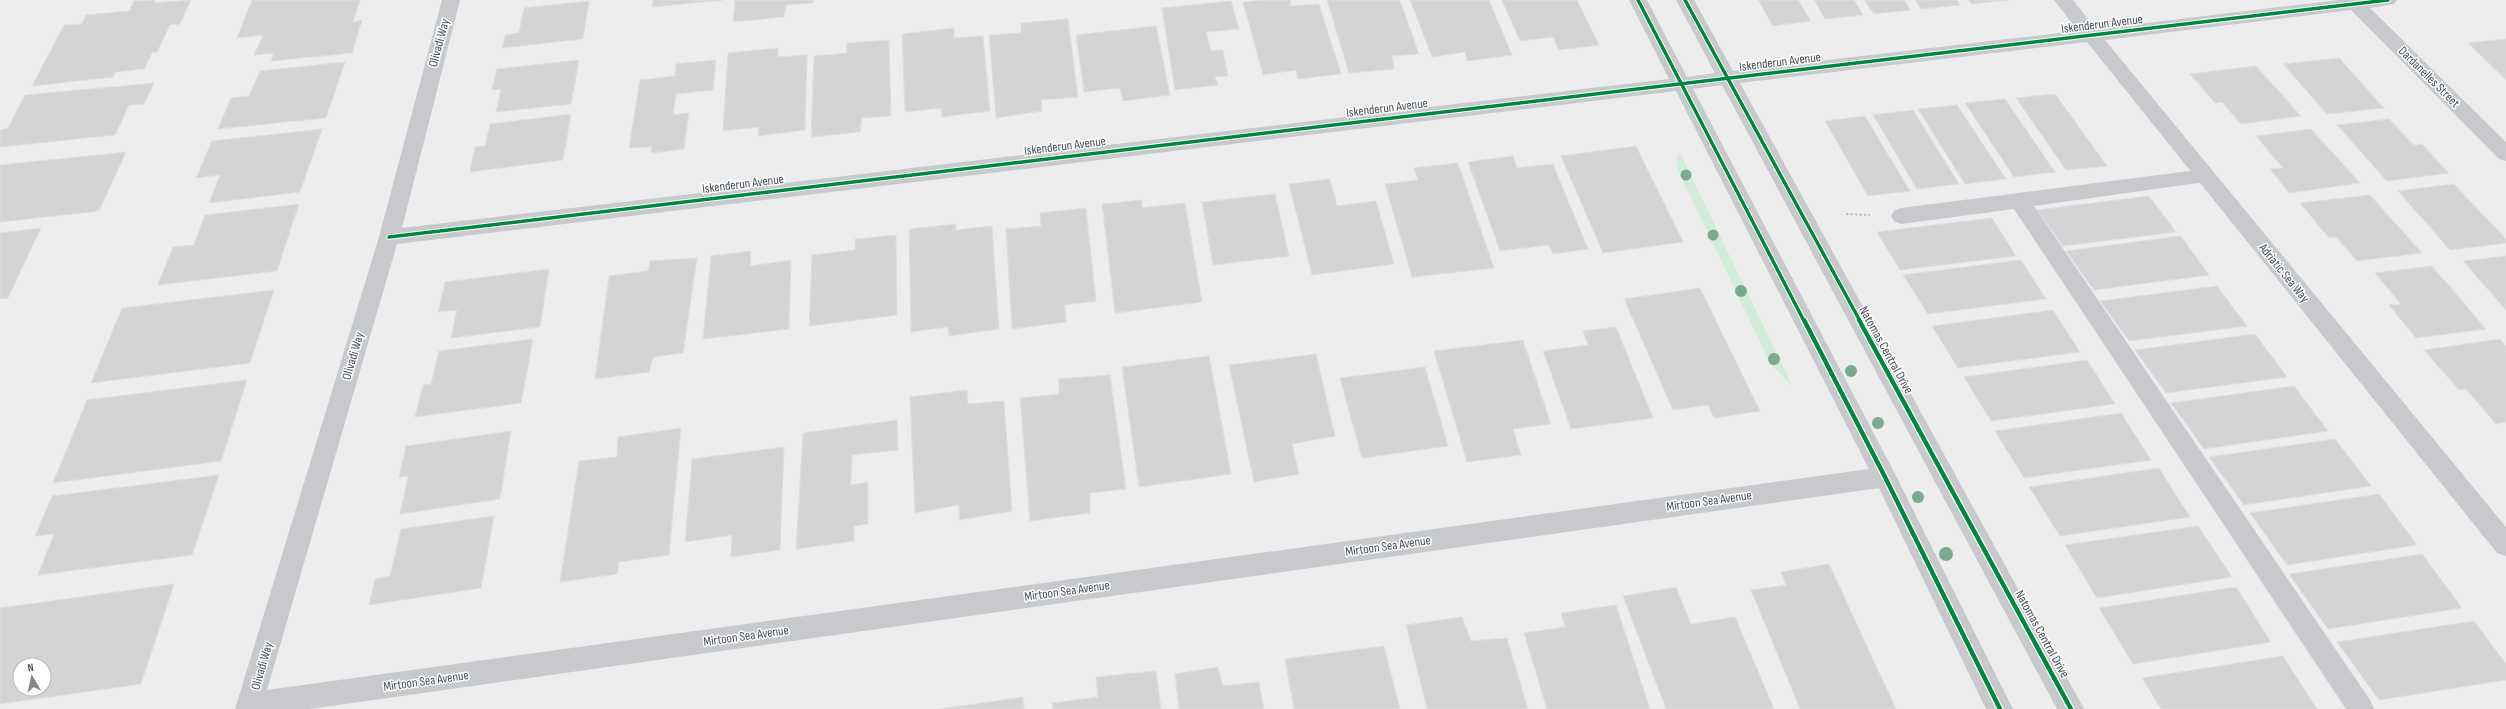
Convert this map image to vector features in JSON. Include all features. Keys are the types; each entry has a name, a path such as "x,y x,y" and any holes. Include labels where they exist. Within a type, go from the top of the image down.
{"street":[{"name":"Olivadi Way","path":"249,707 389,236 451,0"},
{"path":"1638,0 1885,477 2000,709"},
{"name":"Natomas Central Drive","path":"1685,0 2071,709"},
{"name":"Adriatic Sea Way","path":"2063,0 2506,545"},
{"name":"Iskenderun Avenue","path":"389,236 1681,84 2353,2 2388,0"},
{"name":"Dardanelles Street","path":"2353,2 2506,154"},
{"path":"1901,216 2206,176"},
{"path":"2019,200 2361,709"},
{"name":"Mirtoon Sea Avenue","path":"249,707 1885,477"}],"green space":[{"path":"1677,155 1681,155 1792,385 1771,365 1677,168"}],"building":[{"path":"156,0 154,3 191,0 180,24 170,25 157,52 152,53 144,69 116,72 113,77 32,86 64,25 82,24 86,15 129,11 134,1"},
{"path":"252,0 360,0 353,22 362,20 352,53 271,61 274,53 254,55 263,35 237,38"},
{"path":"653,0 723,0 652,7"},
{"path":"735,0 813,0 813,3 786,5 784,17 733,22"},
{"path":"1290,0 1291,6 1319,4 1341,74 1298,79 1296,70 1263,75 1243,2"},
{"path":"1327,0 1400,0 1419,54 1392,56 1394,69 1349,73"},
{"path":"1410,0 1489,0 1512,55 1467,61 1465,52 1432,57"},
{"path":"1502,0 1577,0 1599,45 1559,50 1553,37 1520,41"},
{"path":"1758,0 1798,0 1811,21 1773,26"},
{"path":"1814,0 1854,0 1863,15 1825,19"},
{"path":"1864,0 1904,0 1911,10 1874,14"},
{"path":"1915,0 1957,0 1960,5 1921,9"},
{"path":"1968,0 2010,0 1971,4"},
{"path":"589,1 583,39 502,48 505,35 519,33 524,8"},
{"path":"1231,1 1239,29 1206,32 1211,51 1223,50 1228,76 1215,77 1218,85 1175,90 1162,8"},
{"path":"1068,19 1078,97 1041,100 1042,111 996,118 989,35 1021,33 1021,23"},
{"path":"1156,26 1170,95 1123,101 1120,88 1084,92 1076,35"},
{"path":"954,28 954,38 983,36 990,111 941,117 941,108 905,112 902,34"},
{"path":"2506,39 2506,80 2468,43"},
{"path":"889,40 891,116 862,118 860,132 811,137 814,56 847,53 847,43"},
{"path":"778,48 778,57 807,55 805,130 758,136 759,127 723,131 728,53"},
{"path":"2339,58 2384,108 2327,114 2283,64"},
{"path":"579,60 571,104 496,112 501,89 492,90 497,69"},
{"path":"716,60 713,90 676,94 673,115 689,113 684,149 652,153 651,147 629,148 640,80 675,76 676,64"},
{"path":"345,62 326,118 218,129 231,98 249,96 260,71"},
{"path":"2256,66 2301,116 2241,124 2222,102 2215,103 2190,74"},
{"path":"154,83 144,104 129,105 115,135 0,147 0,130 8,128 25,95"},
{"path":"2055,94 2107,166 2066,170 2016,98"},
{"path":"2005,99 2055,172 2014,177 1965,103"},
{"path":"1957,105 2006,179 1965,184 1918,109"},
{"path":"1913,110 1959,184 1917,189 1873,115"},
{"path":"571,114 563,160 470,172 475,147 485,146 490,124"},
{"path":"1865,116 1910,191 1868,196 1825,121"},
{"path":"2389,119 2414,145 2422,144 2449,173 2387,181 2337,125"},
{"path":"322,129 300,192 209,203 220,175 196,178 212,141"},
{"path":"2311,129 2360,183 2289,193 2270,169 2283,168 2256,136"},
{"path":"1636,146 1683,242 1603,253 1561,156"},
{"path":"126,152 99,211 0,222 0,165"},
{"path":"1513,156 1517,168 1553,164 1588,249 1553,254 1549,245 1500,251 1468,162"},
{"path":"1458,163 1494,268 1412,277 1385,184 1418,180 1414,168"},
{"path":"1330,179 1337,206 1376,201 1394,264 1312,275 1289,184"},
{"path":"2454,184 2506,239 2506,243 2450,250 2398,191"},
{"path":"1275,194 1289,256 1213,265 1202,202"},
{"path":"2370,195 2422,253 2357,261 2336,237 2329,238 2300,203"},
{"path":"2149,196 2176,232 2063,246 2037,210"},
{"path":"1142,200 1142,208 1185,203 1202,302 1115,313 1102,204"},
{"path":"299,204 277,271 158,285 173,247 194,245 205,215"},
{"path":"1086,208 1096,301 1065,305 1066,322 1012,329 1006,229 1041,226 1040,213"},
{"path":"1992,218 2016,256 1900,270 1877,232"},
{"path":"956,224 956,230 992,226 999,329 949,336 948,327 911,332 909,229"},
{"path":"41,228 8,298 0,299 0,233"},
{"path":"896,235 897,315 809,326 812,255 855,250 855,239"},
{"path":"2181,236 2209,275 2094,290 2066,251"},
{"path":"751,251 750,266 791,260 789,329 703,339 711,256"},
{"path":"2506,256 2506,310 2463,261"},
{"path":"697,258 683,353 653,357 649,372 595,379 609,276 648,271 650,261"},
{"path":"2021,260 2046,299 1928,314 1903,275"},
{"path":"2432,266 2486,329 2416,338 2389,305 2401,304 2375,273"},
{"path":"549,269 540,327 451,338 457,310 438,312 445,282"},
{"path":"2217,286 2247,326 2129,341 2100,301"},
{"path":"1700,288 1760,411 1714,418 1708,405 1673,410 1624,299"},
{"path":"274,290 250,363 91,383 122,308"},
{"path":"2053,310 2080,352 1958,368 1932,326"},
{"path":"1616,327 1653,418 1571,429 1543,351 1588,345 1583,331"},
{"path":"2255,334 2287,377 2166,393 2135,350"},
{"path":"533,339 521,403 415,417 423,385 431,384 439,351"},
{"path":"2500,339 2506,346 2506,422 2496,424 2466,389 2459,390 2424,350"},
{"path":"1523,340 1551,424 1513,429 1521,455 1467,462 1434,351"},
{"path":"1316,354 1335,436 1292,444 1299,474 1254,482 1229,365"},
{"path":"1209,356 1231,474 1139,487 1122,367"},
{"path":"2087,360 2115,404 1991,421 1964,377"},
{"path":"1425,367 1448,446 1362,458 1340,378"},
{"path":"1110,375 1126,489 1090,493 1090,513 1030,521 1020,398 1059,394 1059,379"},
{"path":"247,380 221,461 53,483 87,400"},
{"path":"2294,386 2328,431 2204,449 2171,403"},
{"path":"967,390 968,404 1004,401 1012,511 959,520 959,505 915,513 910,397"},
{"path":"2121,413 2151,460 2024,478 1995,431"},
{"path":"897,420 898,450 852,455 851,485 868,482 868,524 854,526 854,541 796,549 803,433"},
{"path":"681,428 669,555 619,562 617,574 560,582 579,461 617,457 618,437"},
{"path":"511,431 500,499 400,514 408,476 399,477 406,446"},
{"path":"2335,439 2371,486 2244,505 2209,457"},
{"path":"784,447 780,550 731,557 732,535 685,542 692,459"},
{"path":"2159,468 2190,517 2060,536 2029,487"},
{"path":"219,475 192,555 38,575 54,534 35,536 52,496"},
{"path":"2379,494 2417,545 2287,565 2250,513"},
{"path":"494,516 481,588 369,605 375,579 390,576 401,529"},
{"path":"2198,526 2232,577 2097,598 2065,545"},
{"path":"2422,554 2462,608 2328,629 2289,574"},
{"path":"1829,564 1896,709 1800,709 1751,590 1786,585 1781,572"},
{"path":"174,584 141,684 52,697 52,657 12,657 12,697 49,697 0,704 0,608"},
{"path":"1676,587 1691,624 1735,617 1774,709 1666,709 1623,596"},
{"path":"2236,587 2271,642 2133,664 2099,608"},
{"path":"1616,605 1650,709 1547,709 1524,633 1565,627 1561,613"},
{"path":"1462,617 1471,641 1507,638 1528,709 1427,709 1406,625"},
{"path":"2474,621 2506,664 2506,680 2379,700 2337,642"},
{"path":"1384,646 1400,709 1294,709 1285,659"},
{"path":"2283,656 2317,709 2161,709 2142,678"},
{"path":"1218,667 1223,686 1259,682 1264,709 1179,709 1175,674"},
{"path":"1156,671 1161,709 1053,709 1052,703 1098,697 1096,677"},
{"path":"1023,697 1024,709 940,709"}],"cycle path":[{"path":"1638,0 1885,477 2000,709"},
{"path":"1685,0 2071,709"},
{"path":"389,237 2388,0"}]}
